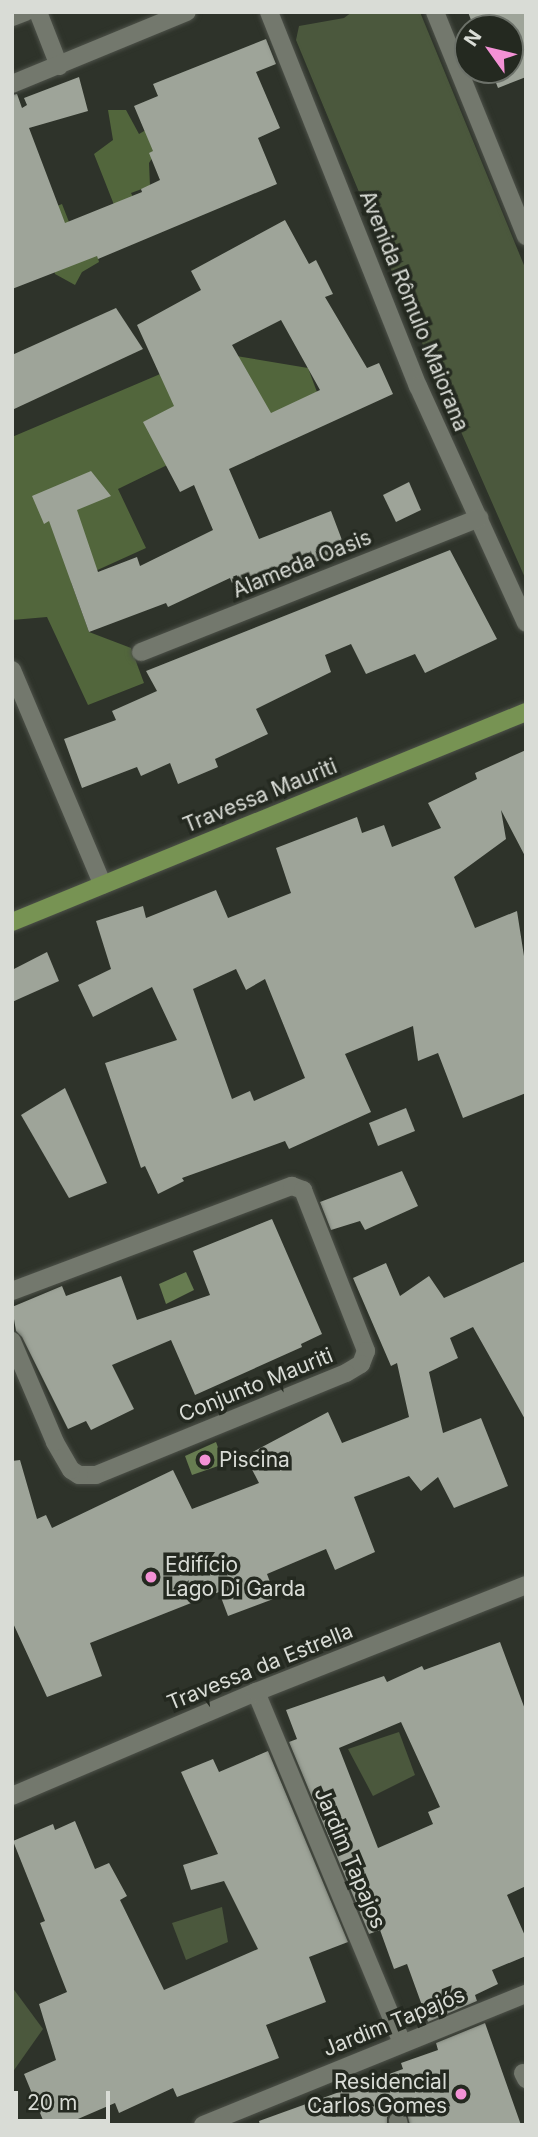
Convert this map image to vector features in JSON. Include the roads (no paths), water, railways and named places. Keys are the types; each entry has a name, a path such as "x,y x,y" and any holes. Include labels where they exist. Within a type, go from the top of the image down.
{"main road":[{"name":"Travessa Mauriti","path":"12,922 526,712"}],"street":[{"path":"12,17 25,12"},
{"path":"38,12 59,66"},
{"path":"12,84 187,12"},
{"name":"Avenida Rômulo Maiorana","path":"269,12 418,386 526,624"},
{"path":"435,12 526,236"},
{"name":"Alameda Oasis","path":"141,652 479,518"},
{"path":"12,670 103,885"},
{"name":"Conjunto Mauriti","path":"12,1292 292,1186 303,1190 366,1351 361,1364 346,1373 96,1475 79,1475 71,1470 55,1442 12,1341"},
{"name":"Travessa da Estrella","path":"12,1796 256,1692 524,1592"},
{"name":"Jardim Tapajos","path":"256,1692 402,2042"},
{"name":"Jardim Tapajós","path":"203,2125 402,2042 526,1994"}],"place":[{"name":"Piscina","path":"205,1460"},
{"name":"Edifício Lago Di Garda","path":"151,1577"},
{"name":"Residencial Carlos Gomes","path":"461,2094"}]}
